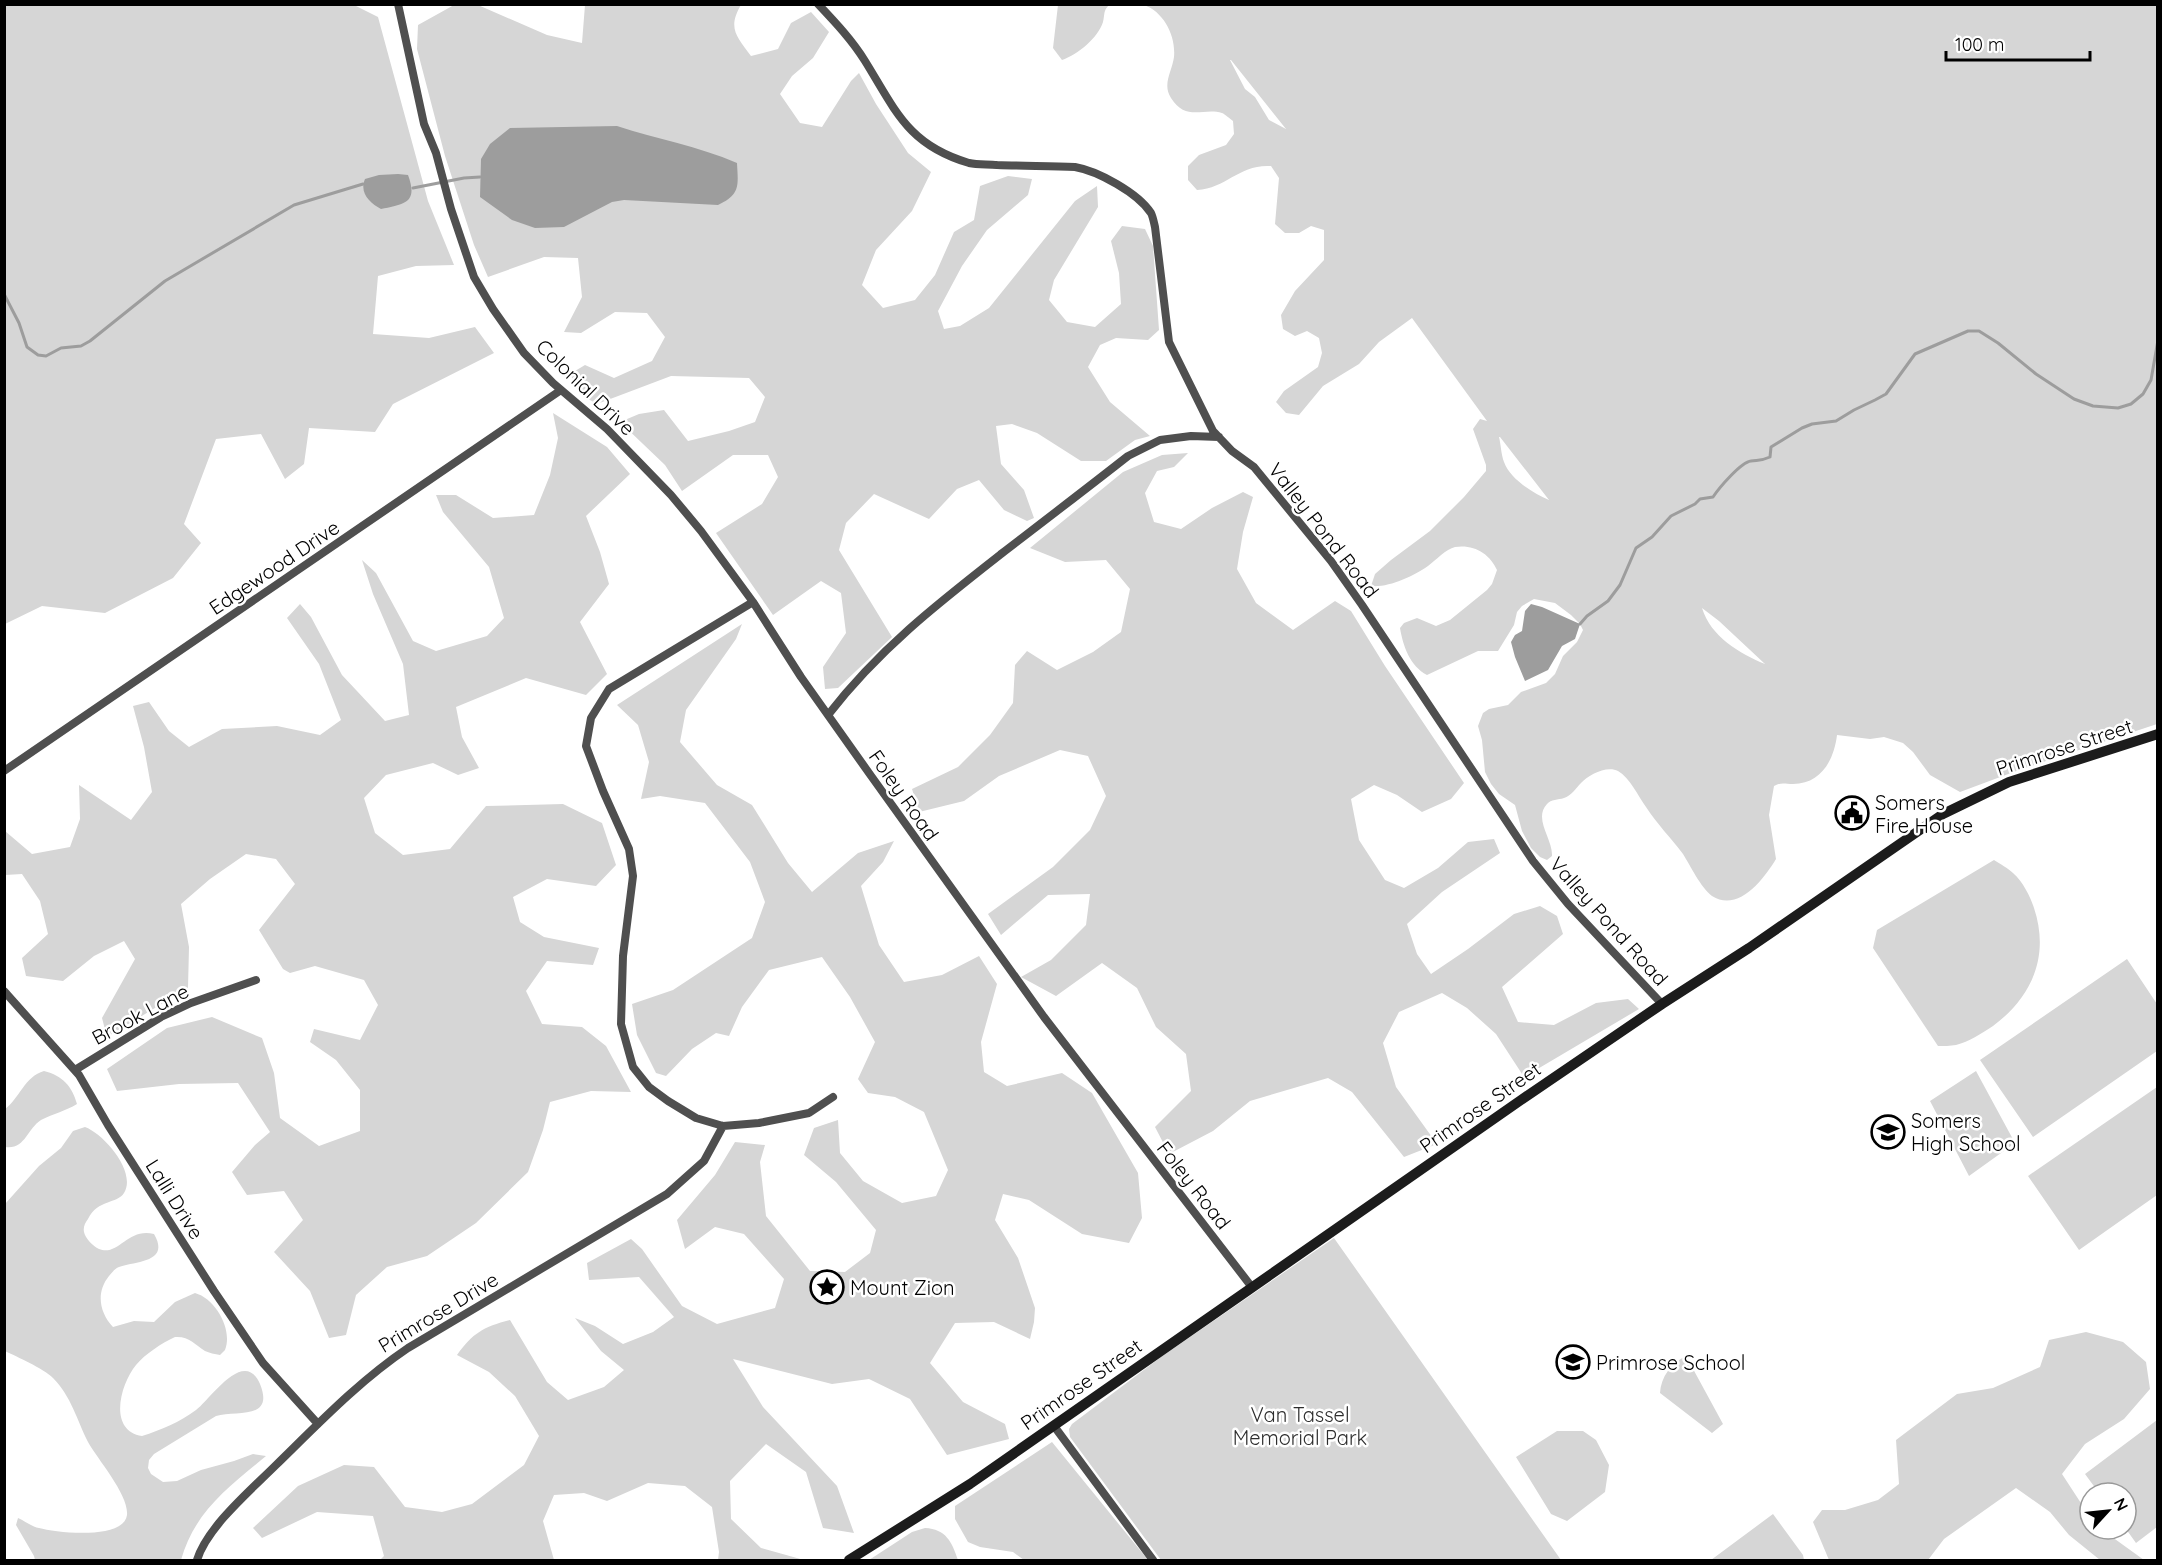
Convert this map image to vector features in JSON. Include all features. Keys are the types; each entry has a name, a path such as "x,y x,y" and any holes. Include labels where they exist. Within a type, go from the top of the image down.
{"main road":[{"name":"Primrose Street","path":"849,1560 970,1484 1251,1286 1943,814 2009,782 2157,734"}],"street":[{"name":"Colonial Drive","path":"398,4 424,124 436,153 451,209 476,281 524,352 561,390 607,429 671,495 701,531 753,602 828,715"},
{"name":"Valley Pond Road","path":"818,4 842,29 864,59 892,108 904,124 916,136 938,151 971,164 1087,169 1117,184 1151,213 1155,227 1169,342 1213,431 1232,451 1254,467 1331,561 1533,861 1568,904 1662,1004"},
{"name":"Edgewood Drive","path":"4,771 561,390"},
{"path":"828,715 855,681 905,632 951,593 1128,456 1160,440 1191,436 1219,437"},
{"path":"753,602 609,689 591,718 586,746 629,849 633,876 623,956 621,1024 633,1067 649,1087 696,1118 723,1126 759,1123 809,1113 833,1097"},
{"name":"Foley Road","path":"828,715 1044,1017 1251,1286"},
{"name":"Brook Lane","path":"75,1070 161,1017 191,1003 256,980"},
{"name":"Lalli Drive","path":"4,991 75,1070 214,1291 263,1363 318,1424"},
{"name":"Primrose Drive","path":"197,1560 207,1539 232,1508 379,1368 408,1348 667,1194 704,1161 723,1126"},
{"path":"1054,1426 1153,1560"}],"green space":[{"path":"352,4 378,17 428,201 454,265 416,266 378,276 373,334 429,338 475,327 494,353 393,404 375,432 309,428 304,464 285,479 261,434 216,439 184,524 201,543 173,578 105,613 42,606 5,624 5,5"},
{"path":"454,5 478,5 547,35 582,43 585,5 741,5 734,26 738,38 751,56 778,49 791,23 811,12 829,32 813,58 792,76 780,94 800,123 822,127 851,81 859,73 908,153 931,172 912,211 876,250 862,285 883,308 915,300 935,275 954,232 974,220 980,186 1008,176 1032,179 1028,195 987,230 962,266 938,311 944,329 960,326 989,308 1075,201 1097,186 1098,207 1054,280 1049,300 1067,322 1095,327 1121,304 1119,273 1111,241 1122,226 1145,229 1153,246 1159,330 1148,340 1116,338 1100,345 1088,367 1110,402 1150,436 1135,440 1106,461 1081,461 1037,433 1012,424 996,426 1001,464 1024,490 1034,518 1027,521 1004,510 979,480 957,489 929,519 874,494 846,523 839,550 892,637 838,688 825,689 823,667 846,633 841,593 821,581 773,615 716,533 762,504 778,477 768,455 733,455 682,491 665,465 620,422 639,414 664,410 688,441 755,422 765,397 749,378 671,376 597,404 581,395 570,374 585,365 614,378 652,361 665,337 647,313 615,312 581,333 564,332 582,297 578,258 544,257 488,277 474,245 445,156 417,49 418,25"},
{"path":"1058,5 1109,5 1103,22 1092,40 1062,60 1053,48"},
{"path":"1144,5 2157,5 2157,724 1960,792 1930,775 1913,752 1903,743 1884,737 1870,739 1837,735 1833,753 1818,775 1803,783 1774,786 1769,815 1776,859 1757,884 1741,897 1731,900 1722,900 1708,892 1630,783 1614,769 1593,774 1569,796 1547,804 1542,816 1552,856 1547,860 1540,857 1531,848 1522,831 1515,805 1499,794 1485,772 1482,740 1478,726 1483,713 1489,709 1508,705 1521,692 1546,683 1555,674 1563,656 1577,642 1583,630 1571,615 1555,603 1534,599 1517,612 1514,625 1498,651 1478,651 1427,675 1412,661 1401,635 1400,628 1404,623 1417,618 1436,626 1450,620 1492,584 1497,570 1494,564 1480,551 1469,547 1455,547 1408,577 1385,585 1371,586 1375,574 1430,531 1486,471 1473,429 1480,419 1487,421 1412,318 1379,342 1359,364 1323,386 1299,415 1286,413 1276,402 1284,391 1318,367 1322,353 1319,338 1307,331 1295,336 1283,329 1281,315 1295,291 1324,260 1324,230 1311,226 1299,233 1285,233 1275,224 1279,178 1271,166 1250,169 1217,185 1197,190 1188,180 1188,166 1199,155 1226,145 1234,134 1233,121 1222,113 1183,110 1171,98 1167,83 1174,57 1173,41 1163,19","holes":["1231,60 1286,129 1269,120 1255,97 1245,89","1499,437 1549,500 1517,480 1507,468 1502,456","1702,608 1765,664 1727,643 1706,618"]},
{"path":"553,413 607,447 630,474 586,516 609,584 580,622 607,674 586,695 526,678 456,707 462,737 479,768 458,775 433,763 386,775 364,798 375,833 403,855 450,849 486,806 563,804 602,823 616,865 596,886 547,879 513,897 520,922 544,937 599,948 593,965 547,961 526,991 542,1024 582,1027 606,1046 631,1092 591,1091 550,1102 528,1172 476,1223 427,1256 387,1267 356,1295 346,1335 329,1338 310,1291 274,1252 303,1220 284,1191 247,1195 232,1172 255,1145 270,1132 238,1083 179,1084 117,1091 107,1069 167,1028 212,1017 262,1038 274,1073 280,1118 319,1146 360,1131 360,1090 336,1060 310,1042 314,1029 360,1040 378,1005 364,980 315,966 290,973 283,969 259,930 295,884 276,859 246,854 210,879 181,904 189,947 188,988 107,1037 102,1018 135,959 124,941 94,956 63,981 26,976 22,958 48,934 40,901 22,874 5,875 5,831 32,854 70,847 80,819 79,785 131,820 152,792 144,747 133,706 149,702 169,731 189,747 222,729 277,726 320,735 341,720 319,664 287,618 300,604 311,617 342,675 385,721 409,715 403,664 373,594 362,560 376,573 413,641 436,651 487,636 504,618 489,567 443,512 436,495 456,495 493,518 534,515 550,475 558,438"},
{"path":"1188,453 1174,467 1157,471 1145,493 1154,522 1181,529 1212,508 1243,492 1253,497 1243,532 1237,569 1256,603 1293,630 1335,601 1351,611 1464,783 1451,799 1422,812 1397,795 1374,785 1351,799 1359,840 1385,880 1404,888 1438,868 1468,842 1494,839 1500,853 1442,892 1407,924 1417,954 1431,974 1514,914 1540,906 1557,916 1563,934 1502,987 1518,1022 1554,1025 1596,1003 1628,999 1639,1009 1524,1077 1496,1034 1467,1008 1442,993 1399,1012 1383,1043 1396,1087 1437,1144 1404,1157 1352,1092 1328,1078 1250,1101 1213,1131 1169,1154 1155,1127 1191,1091 1186,1054 1156,1027 1137,988 1102,963 1056,996 1021,977 1051,960 1086,925 1090,894 1048,895 1001,935 988,914 1053,867 1090,830 1106,796 1088,756 1060,750 999,776 964,801 919,812 912,789 958,767 990,735 1013,703 1015,665 1027,651 1057,670 1093,652 1121,632 1130,589 1106,560 1065,562 1030,548 1123,472 1162,455"},
{"path":"742,624 736,639 686,710 680,742 717,785 752,805 788,863 812,892 858,853 894,841 883,862 861,886 879,945 904,982 942,975 979,956 997,984 981,1042 984,1072 1007,1086 1062,1073 1092,1093 1138,1173 1142,1218 1129,1243 1082,1234 1029,1200 1003,1194 995,1220 1018,1258 1035,1308 1030,1339 994,1322 955,1323 930,1363 963,1402 1005,1424 1009,1439 947,1455 910,1399 869,1379 832,1384 733,1359 763,1407 837,1486 854,1533 823,1528 806,1472 766,1444 730,1481 731,1519 761,1548 804,1560 718,1560 719,1552 712,1507 685,1486 648,1483 607,1501 584,1493 554,1495 543,1521 554,1560 380,1560 384,1556 373,1516 317,1512 262,1538 253,1528 298,1486 344,1465 374,1467 405,1507 442,1512 472,1504 524,1465 539,1436 515,1396 489,1372 457,1355 479,1332 510,1320 547,1382 568,1400 604,1387 624,1370 601,1351 575,1318 595,1326 623,1344 653,1332 674,1317 639,1277 589,1280 587,1263 631,1239 642,1249 682,1306 717,1324 775,1308 784,1279 744,1234 715,1227 685,1249 677,1220 715,1175 735,1142 765,1145 760,1162 766,1216 810,1271 845,1272 870,1253 876,1230 836,1182 804,1155 814,1128 838,1120 840,1153 863,1181 902,1203 936,1196 948,1170 924,1112 895,1097 868,1093 858,1079 875,1042 850,997 822,957 769,970 742,1007 729,1036 716,1033 692,1049 666,1076 656,1073 637,1035 632,1004 673,990 752,938 765,902 750,862 705,803 660,796 641,799 649,762 638,725 617,705"},
{"path":"1994,860 2011,871 2020,881 2034,908 2040,943 2034,974 2018,1002 1993,1026 1961,1044 1938,1046 1873,948 1877,930"},
{"path":"2127,959 2157,1004 2157,1051 2033,1137 1980,1060"},
{"path":"44,1071 66,1083 77,1104 41,1120 17,1145 5,1147 5,1109 32,1078"},
{"path":"1976,1071 2015,1143 1969,1176 1930,1101"},
{"path":"2157,1087 2157,1195 2079,1250 2028,1176"},
{"path":"85,1127 109,1145 122,1165 127,1184 121,1196 102,1205 92,1213 84,1227 86,1237 97,1248 106,1250 145,1233 154,1234 158,1243 158,1251 154,1256 115,1269 105,1282 101,1302 108,1321 113,1327 134,1321 154,1322 175,1302 195,1293 203,1296 216,1308 227,1334 225,1350 220,1355 205,1351 188,1339 175,1337 144,1357 131,1373 122,1394 120,1405 124,1425 131,1432 142,1436 170,1425 196,1410 227,1379 236,1373 245,1371 253,1374 260,1384 263,1396 262,1404 258,1409 251,1412 216,1416 154,1454 149,1460 148,1468 151,1474 163,1482 177,1481 201,1470 253,1454 266,1456 226,1490 204,1514 187,1543 181,1560 35,1560 16,1525 18,1518 48,1530 89,1533 115,1528 123,1523 127,1515 118,1488 88,1442 69,1400 59,1385 43,1370 5,1351 5,1204 39,1166 61,1148 73,1131"},
{"name":"Van Tassel Memorial Park","path":"1334,1238 1561,1560 1161,1560 1070,1437 1069,1429 1072,1424 1161,1357"},
{"path":"2086,1332 2123,1342 2146,1362 2150,1389 2124,1419 2085,1444 2062,1474 2078,1499 2078,1541 2118,1541 2144,1560 2100,1560 2069,1535 2050,1512 2016,1488 1944,1539 1928,1560 1829,1560 1813,1522 1822,1510 1845,1510 1878,1500 1899,1484 1896,1440 1957,1394 1993,1388 2040,1367 2049,1340"},
{"path":"1686,1356 1723,1424 1712,1433 1660,1393 1662,1381 1668,1371"},
{"path":"2157,1420 2157,1527 2136,1543 2135,1541 2138,1541 2138,1481 2090,1481 2085,1474"},
{"path":"1557,1431 1583,1431 1596,1440 1609,1465 1605,1492 1567,1521 1551,1514 1516,1457"},
{"path":"1052,1442 1148,1560 1024,1560 1013,1552 980,1547 968,1542 955,1519 955,1506"},
{"path":"1773,1514 1803,1555 1804,1560 1711,1560"},
{"path":"925,1528 943,1534 958,1560 869,1560 912,1532"}],"shaded area":[{"path":"617,126 692,147 737,163 737,183 734,193 718,205 624,200 612,202 564,227 535,228 512,220 480,197 481,159 490,144 510,128"},
{"path":"379,175 408,175 412,191 408,200 381,209 373,204 363,189 365,179"},
{"path":"1531,604 1580,624 1575,639 1562,646 1548,670 1525,681 1511,642 1515,635 1522,631 1525,611"}],"waterway":[{"path":"413,188 480,177"},
{"path":"4,294 19,323 27,347 38,355 46,356 61,348 81,346 165,281 294,205 363,184"},
{"path":"1580,624 1608,601 1620,585 1636,548 1652,537 1671,516 1700,499 1713,497 1736,470 1747,462 1770,457 1771,447 1802,428 1812,424 1836,421 1886,394 1915,354 1968,331 1979,331 2074,399 2093,406 2118,408 2131,404 2143,394 2151,380 2158,340"}],"place":[{"name":"Somers Fire House","path":"1852,813"},
{"name":"Somers High School","path":"1888,1132"},
{"name":"Mount Zion","path":"827,1287"},
{"name":"Primrose School","path":"1573,1362"}]}
